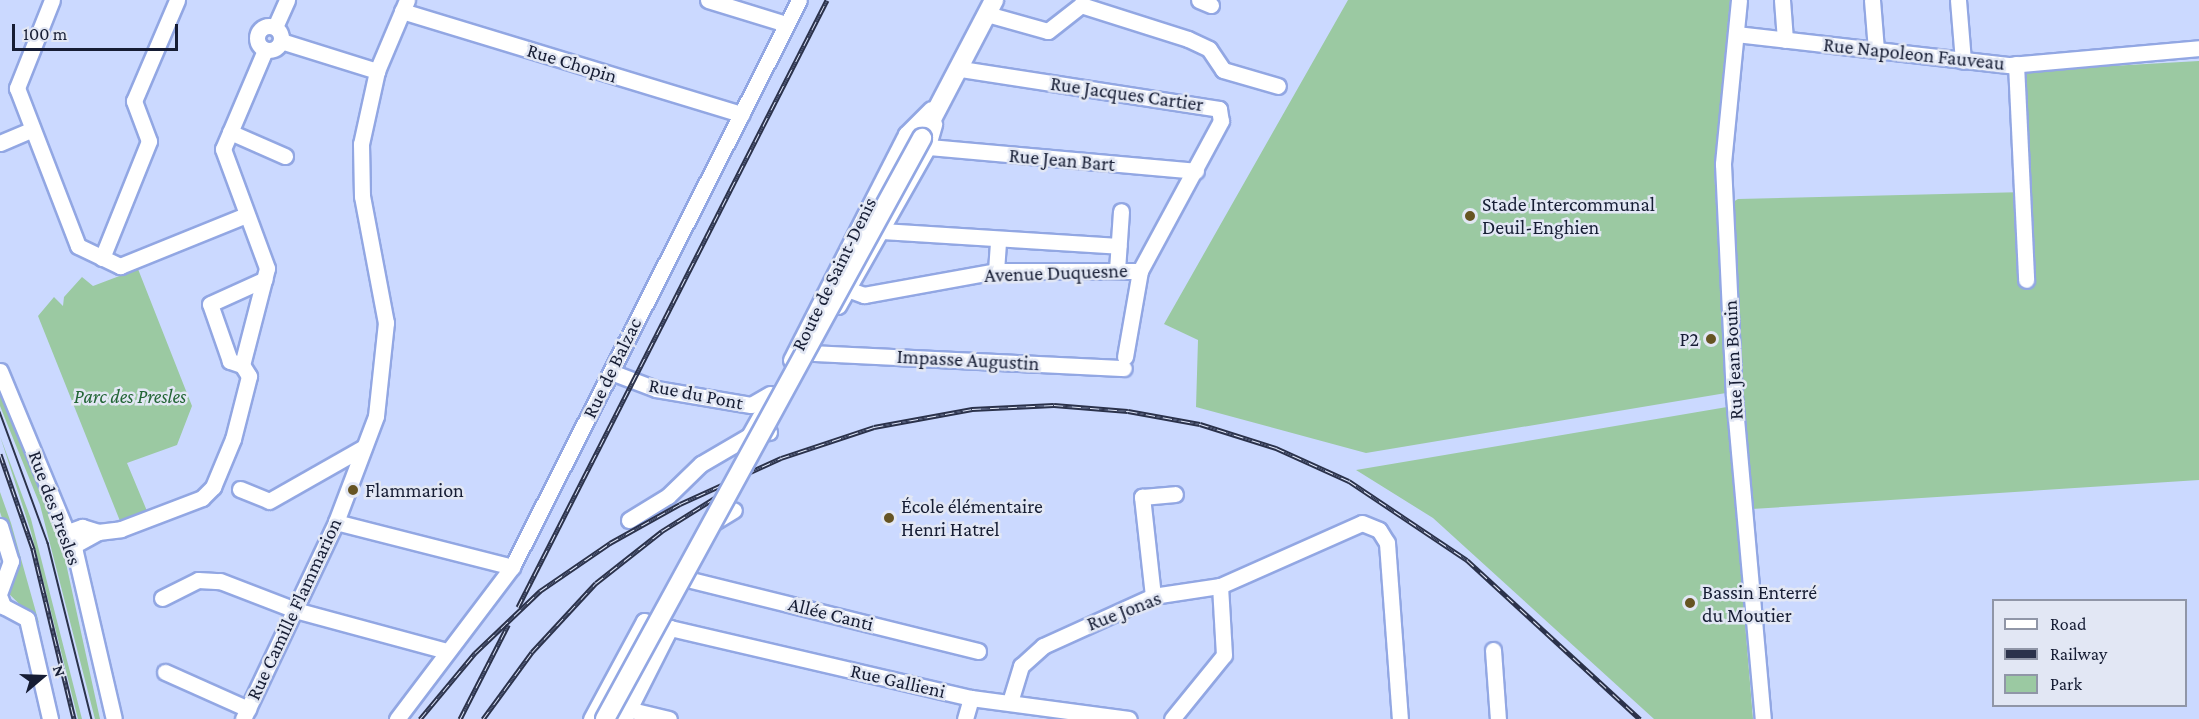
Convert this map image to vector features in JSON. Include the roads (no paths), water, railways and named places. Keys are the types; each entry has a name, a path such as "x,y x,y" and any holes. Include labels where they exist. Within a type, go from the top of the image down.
{"main road":[{"name":"Route de Saint-Denis","path":"605,719 925,142 934,111 990,7"},
{"name":"Route de Saint-Denis","path":"934,111 961,69 972,39"}],"street":[{"path":"52,0 17,88 30,130 78,246 102,258 129,264 246,215"},
{"path":"102,258 150,141 134,101 177,0"},
{"path":"242,365 267,268 223,149 265,50 278,34 287,0"},
{"path":"708,0 786,24"},
{"name":"Rue de Balzac","path":"397,719 512,567 799,0"},
{"name":"Rue Jean Bouin","path":"1739,0 1724,164 1734,396 1763,719"},
{"path":"1782,0 1785,40"},
{"path":"1872,0 1876,50"},
{"path":"1958,0 1964,61"},
{"path":"990,7 1048,31 1081,5 1188,39 1209,49 1223,70 1278,86"},
{"name":"Rue Camille Flammarion","path":"245,714 336,522 376,416 386,350 384,295 365,216 360,170 378,71 404,6"},
{"name":"Rue Chopin","path":"404,6 742,114"},
{"path":"265,50 258,33 278,34 378,71"},
{"name":"Rue Napoleon Fauveau","path":"1736,34 1964,61 2016,64 2199,48"},
{"path":"2016,64 2026,280"},
{"name":"Rue Jacques Cartier","path":"961,69 1215,107 1221,121 1140,271"},
{"name":"Route de Saint-Denis","path":"749,436 906,134 934,111"},
{"path":"0,143 30,130"},
{"path":"230,132 285,156"},
{"name":"Route de Saint-Denis","path":"749,436 770,432 882,231 925,142"},
{"name":"Rue Jean Bart","path":"925,142 1196,171"},
{"path":"1117,270 1121,211"},
{"path":"882,231 1119,246"},
{"path":"996,271 998,238"},
{"name":"Avenue Duquesne","path":"850,290 864,296 996,271 1140,271 1124,362"},
{"path":"70,539 82,526 98,532 135,525 208,493 233,439 249,376 242,365 230,361 210,304 265,279"},
{"name":"Impasse Augustin","path":"812,353 1124,362"},
{"name":"Rue des Presles","path":"0,371 70,539 114,719"},
{"name":"Rue du Pont","path":"611,372 656,389 751,405 777,386"},
{"path":"629,520 668,496 701,464 749,436"},
{"path":"240,489 269,501 364,447"},
{"path":"1153,596 1142,497 1175,494"},
{"path":"669,719 626,714 683,578 718,515 734,510"},
{"path":"336,522 512,567"},
{"name":"Rue Jonas","path":"1010,702 1021,666 1035,651 1153,596 1220,586 1353,524 1371,525 1387,543 1400,719"},
{"path":"0,526 11,561 0,592"},
{"name":"Allée Canti","path":"683,578 978,651"},
{"path":"162,598 198,580 220,581 295,610 447,651"},
{"path":"1172,719 1224,655 1220,586"},
{"path":"0,598 3,606 27,619 50,719"},
{"path":"591,719 644,621 664,626"},
{"name":"Rue Gallieni","path":"664,626 971,698 1129,719"},
{"path":"1493,650 1498,719"},
{"path":"165,672 245,714"},
{"path":"965,719 971,698"}],"tram line":[{"path":"0,412 48,543 92,719"}],"railway":[{"path":"518,607 827,0"},
{"path":"420,719 475,653 540,591 610,543 680,504 781,458 874,427 972,409 1054,405 1128,411 1200,424 1276,448 1349,481 1467,560 1640,719"},
{"path":"0,454 33,549 74,719"},
{"path":"483,719 532,652 596,583 662,531 721,494"},
{"path":"460,719 508,625"}],"place":[{"name":"Stade Intercommunal Deuil-Enghien","path":"1470,216"},
{"name":"P2","path":"1711,339"},
{"name":"Flammarion","path":"353,490"},
{"name":"École élémentaire Henri Hatrel","path":"889,518"},
{"name":"Bassin Enterré du Moutier","path":"1690,603"}],"park label":[{"name":"Parc des Presles","path":"130,396"}]}
